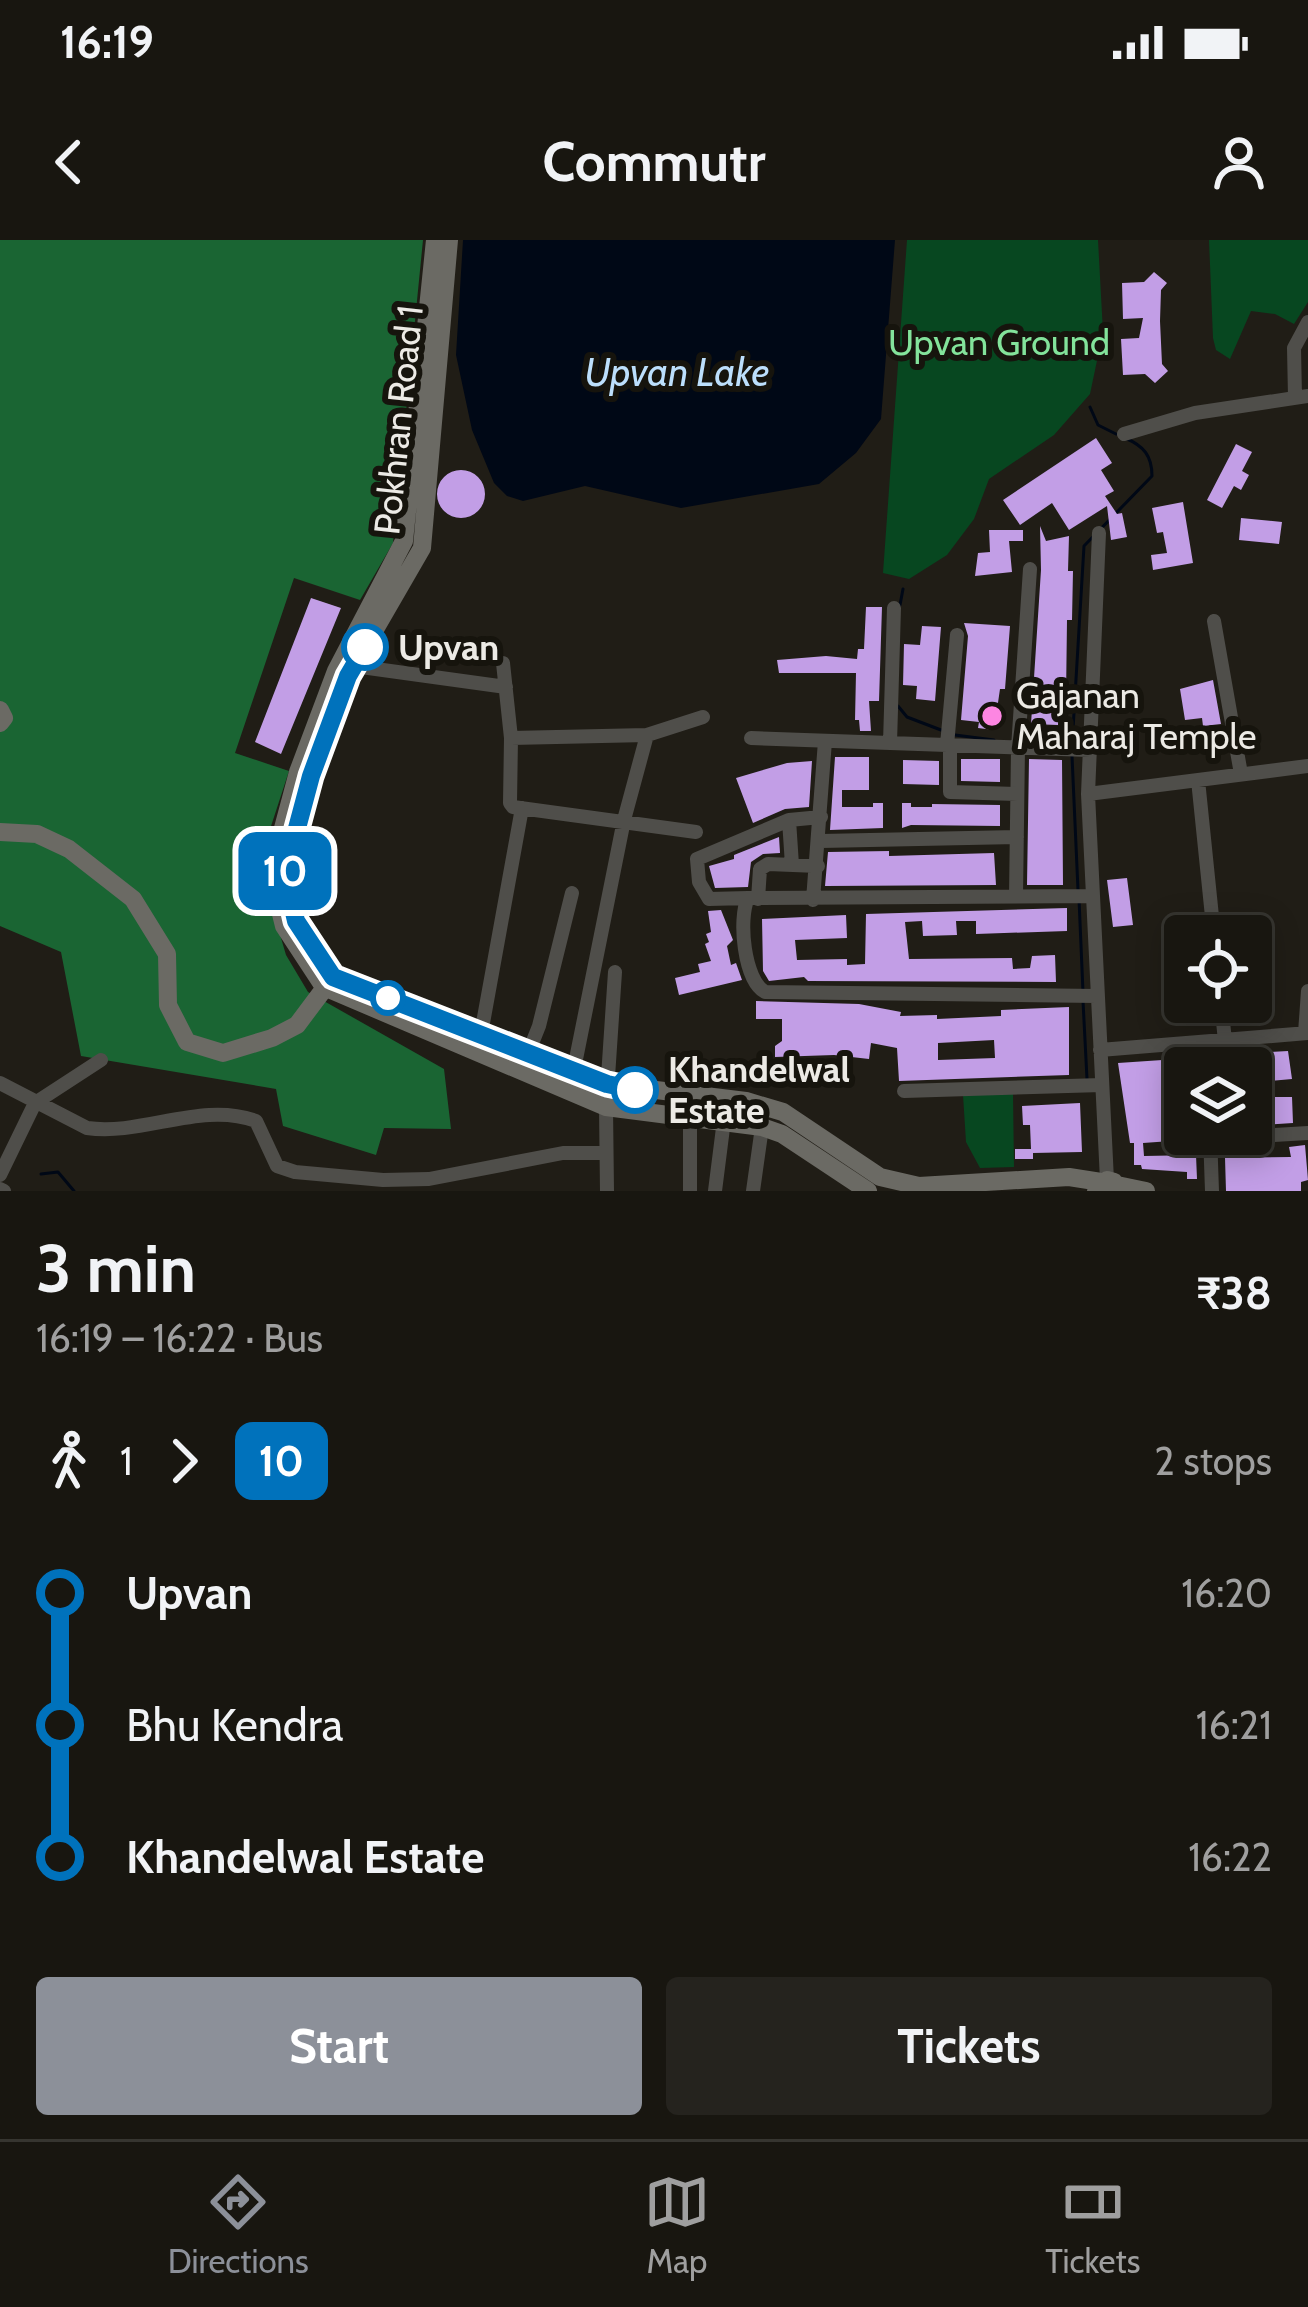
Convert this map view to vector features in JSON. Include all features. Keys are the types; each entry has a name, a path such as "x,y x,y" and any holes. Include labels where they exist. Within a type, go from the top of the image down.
{"main road":[{"name":"Pokhran Road 1","path":"328,982 284,926 271,873 298,772 336,670 413,545 435,240"},
{"name":"Pokhran Road 1","path":"328,982 296,921 285,873 311,776 354,666 413,545 449,240"},
{"path":"0,710 4,718 0,723"},
{"path":"0,832 37,834 69,849 134,899 167,954 169,1005 187,1042 223,1053 272,1037 297,1025 328,982"},
{"path":"328,982 529,1051 607,1084 746,1101 784,1112 857,1165 900,1182 1022,1186 1069,1177 1146,1191"},
{"path":"328,982 606,1107 724,1120 782,1134 868,1191"}],"street":[{"path":"1124,434 1195,413 1302,397 1294,348 1308,322"},
{"path":"1099,533 1088,794 1108,1186"},
{"path":"1016,896 1018,748 1030,569"},
{"path":"890,743 894,608"},
{"path":"1214,621 1241,774"},
{"path":"957,635 948,745 950,792 1018,794"},
{"path":"503,662 511,738 510,803 696,832"},
{"path":"354,666 506,687"},
{"path":"511,738 647,734 703,717"},
{"path":"574,1069 624,820 647,734"},
{"path":"751,738 1090,750"},
{"path":"813,900 825,741"},
{"path":"1088,794 1308,766"},
{"path":"1198,780 1212,915"},
{"path":"482,1034 522,808"},
{"path":"821,817 789,820 697,859 703,894 709,899 813,900 1093,896"},
{"path":"789,820 792,865"},
{"path":"820,841 1017,837"},
{"path":"818,866 768,864 760,869 753,899 742,914 753,980 765,992 1097,996"},
{"path":"529,1051 572,893"},
{"path":"607,1191 606,1107 615,971"},
{"path":"1100,1050 1307,1033 1308,991"},
{"path":"1223,1023 1225,1042"},
{"path":"1205,1043 1205,1047"},
{"path":"0,1175 35,1103 101,1060"},
{"path":"0,1083 88,1128 242,1116 256,1121 277,1166 296,1172 429,1179 562,1153 606,1153"},
{"path":"904,1091 1102,1085"},
{"path":"690,1117 690,1191"},
{"path":"716,1191 724,1120"},
{"path":"753,1191 762,1127"},
{"path":"1272,1134 1308,1133"},
{"path":"1211,1155 1212,1191"}],"green space":[{"path":"0,240 423,240 393,543 360,600 294,578 235,753 289,771 259,863 286,955 308,992 444,1069 451,1129 384,1128 376,1155 283,1126 276,1089 81,1056 61,952 0,926"},
{"name":"Upvan Ground","path":"907,240 1098,240 1103,332 1090,394 1054,435 989,479 974,519 947,555 909,579 883,573"},
{"path":"1209,240 1308,240 1308,302 1294,324 1275,314 1251,311 1230,359 1216,350 1213,338"},
{"path":"1013,1094 1014,1167 980,1168 966,1142 963,1095"}],"water":[{"name":"Upvan Lake","path":"463,240 895,240 881,419 856,453 819,484 681,508 585,486 523,501 507,496 494,483 472,430 456,355"}],"building":[{"path":"1154,272 1167,283 1161,290 1160,321 1162,364 1168,371 1155,383 1145,374 1123,375 1121,339 1139,338 1143,318 1123,319 1122,283 1144,282"},
{"path":"1096,438 1112,463 1101,470 1114,491 1105,496 1117,514 1122,513 1127,537 1111,540 1107,506 1069,530 1052,503 1020,525 1003,500"},
{"path":"1236,444 1252,452 1242,471 1249,475 1241,490 1234,486 1222,508 1207,500"},
{"path":"461,470 478,477 485,494 478,511 461,518 444,511 437,494 444,477"},
{"path":"1183,502 1193,563 1153,570 1151,555 1167,553 1152,508"},
{"path":"1241,518 1282,522 1279,544 1239,540"},
{"path":"1040,526 1046,541 1069,536 1068,571 1073,571 1066,698 1059,698 1058,725 1031,724"},
{"path":"989,530 1023,530 1023,541 1009,541 1012,572 975,576 978,553 990,552"},
{"path":"311,598 341,608 281,754 255,742"},
{"path":"866,607 882,607 879,701 869,701 871,731 860,731 859,720 855,720 856,673 779,673 777,660 857,659 858,649 864,649"},
{"path":"964,623 1010,626 1005,689 1000,689 994,730 961,720 968,636"},
{"path":"922,626 941,627 935,701 916,699 917,686 903,685 904,644 920,645"},
{"path":"1213,680 1221,724 1203,726 1202,718 1185,720 1180,689"},
{"path":"835,757 869,757 869,790 842,790 842,807 883,803 883,828 830,830"},
{"path":"961,759 1000,759 1000,782 961,781"},
{"path":"1029,759 1062,760 1063,885 1027,885"},
{"path":"903,760 939,761 939,785 903,784"},
{"path":"812,761 809,807 785,809 753,823 736,778"},
{"path":"902,803 911,803 911,807 1000,805 1000,826 902,828"},
{"path":"779,837 780,853 763,854 751,862 748,887 715,888 709,866"},
{"path":"889,851 889,856 994,853 996,885 825,886 828,852"},
{"path":"1127,878 1133,925 1113,927 1107,880"},
{"path":"1067,908 1067,931 976,934 976,921 956,921 957,935 923,936 922,921 905,922 909,959 1012,958 1013,969 1030,968 1032,956 1055,955 1056,982 808,981 804,977 769,981 763,971 762,919 846,915 847,938 795,940 797,960 847,959 847,965 865,964 866,914"},
{"path":"721,910 733,940 727,946 731,965 736,963 742,980 679,995 675,978 700,972 698,964 711,961 705,944 711,932 708,911"},
{"path":"756,1001 859,1004 901,1012 900,1016 937,1015 937,1019 1069,1007 1069,1075 899,1081 897,1048 871,1043 869,1059 775,1057 775,1046 782,1041 782,1019 756,1019","holes":["994,1040 995,1058 938,1060 938,1043"]},
{"path":"1288,1051 1292,1079 1272,1081 1272,1052"},
{"path":"1164,1060 1164,1142 1143,1143 1144,1156 1196,1155 1197,1179 1187,1179 1187,1172 1134,1165 1118,1063"},
{"path":"1272,1097 1292,1097 1293,1123 1272,1124"},
{"path":"1080,1103 1082,1152 1033,1153 1033,1159 1015,1159 1015,1149 1031,1149 1030,1125 1023,1125 1022,1106"},
{"path":"1305,1145 1308,1180 1301,1182 1301,1191 1226,1191 1225,1158 1291,1157 1289,1147"}],"waterway":[{"path":"1090,407 1098,425 1116,434"},
{"path":"1072,746 1084,546 1152,476 1146,453 1125,438"},
{"path":"900,605 903,589"},
{"path":"898,706 907,717 941,730"},
{"path":"955,735 994,740"},
{"path":"1033,741 1071,741"},
{"path":"1072,756 1078,890"},
{"path":"1079,899 1083,992"},
{"path":"1083,1001 1087,1079"},
{"path":"41,1174 58,1172 74,1191"}],"bus line":[{"name":"10","path":"365,647 348,676 311,776 285,873 296,921 333,977 607,1084 635,1090"}],"place":[{"name":"Upvan","path":"365,647"},
{"name":"Gajanan Maharaj Temple","path":"992,716"},
{"name":"Khandelwal Estate","path":"635,1090"}]}
